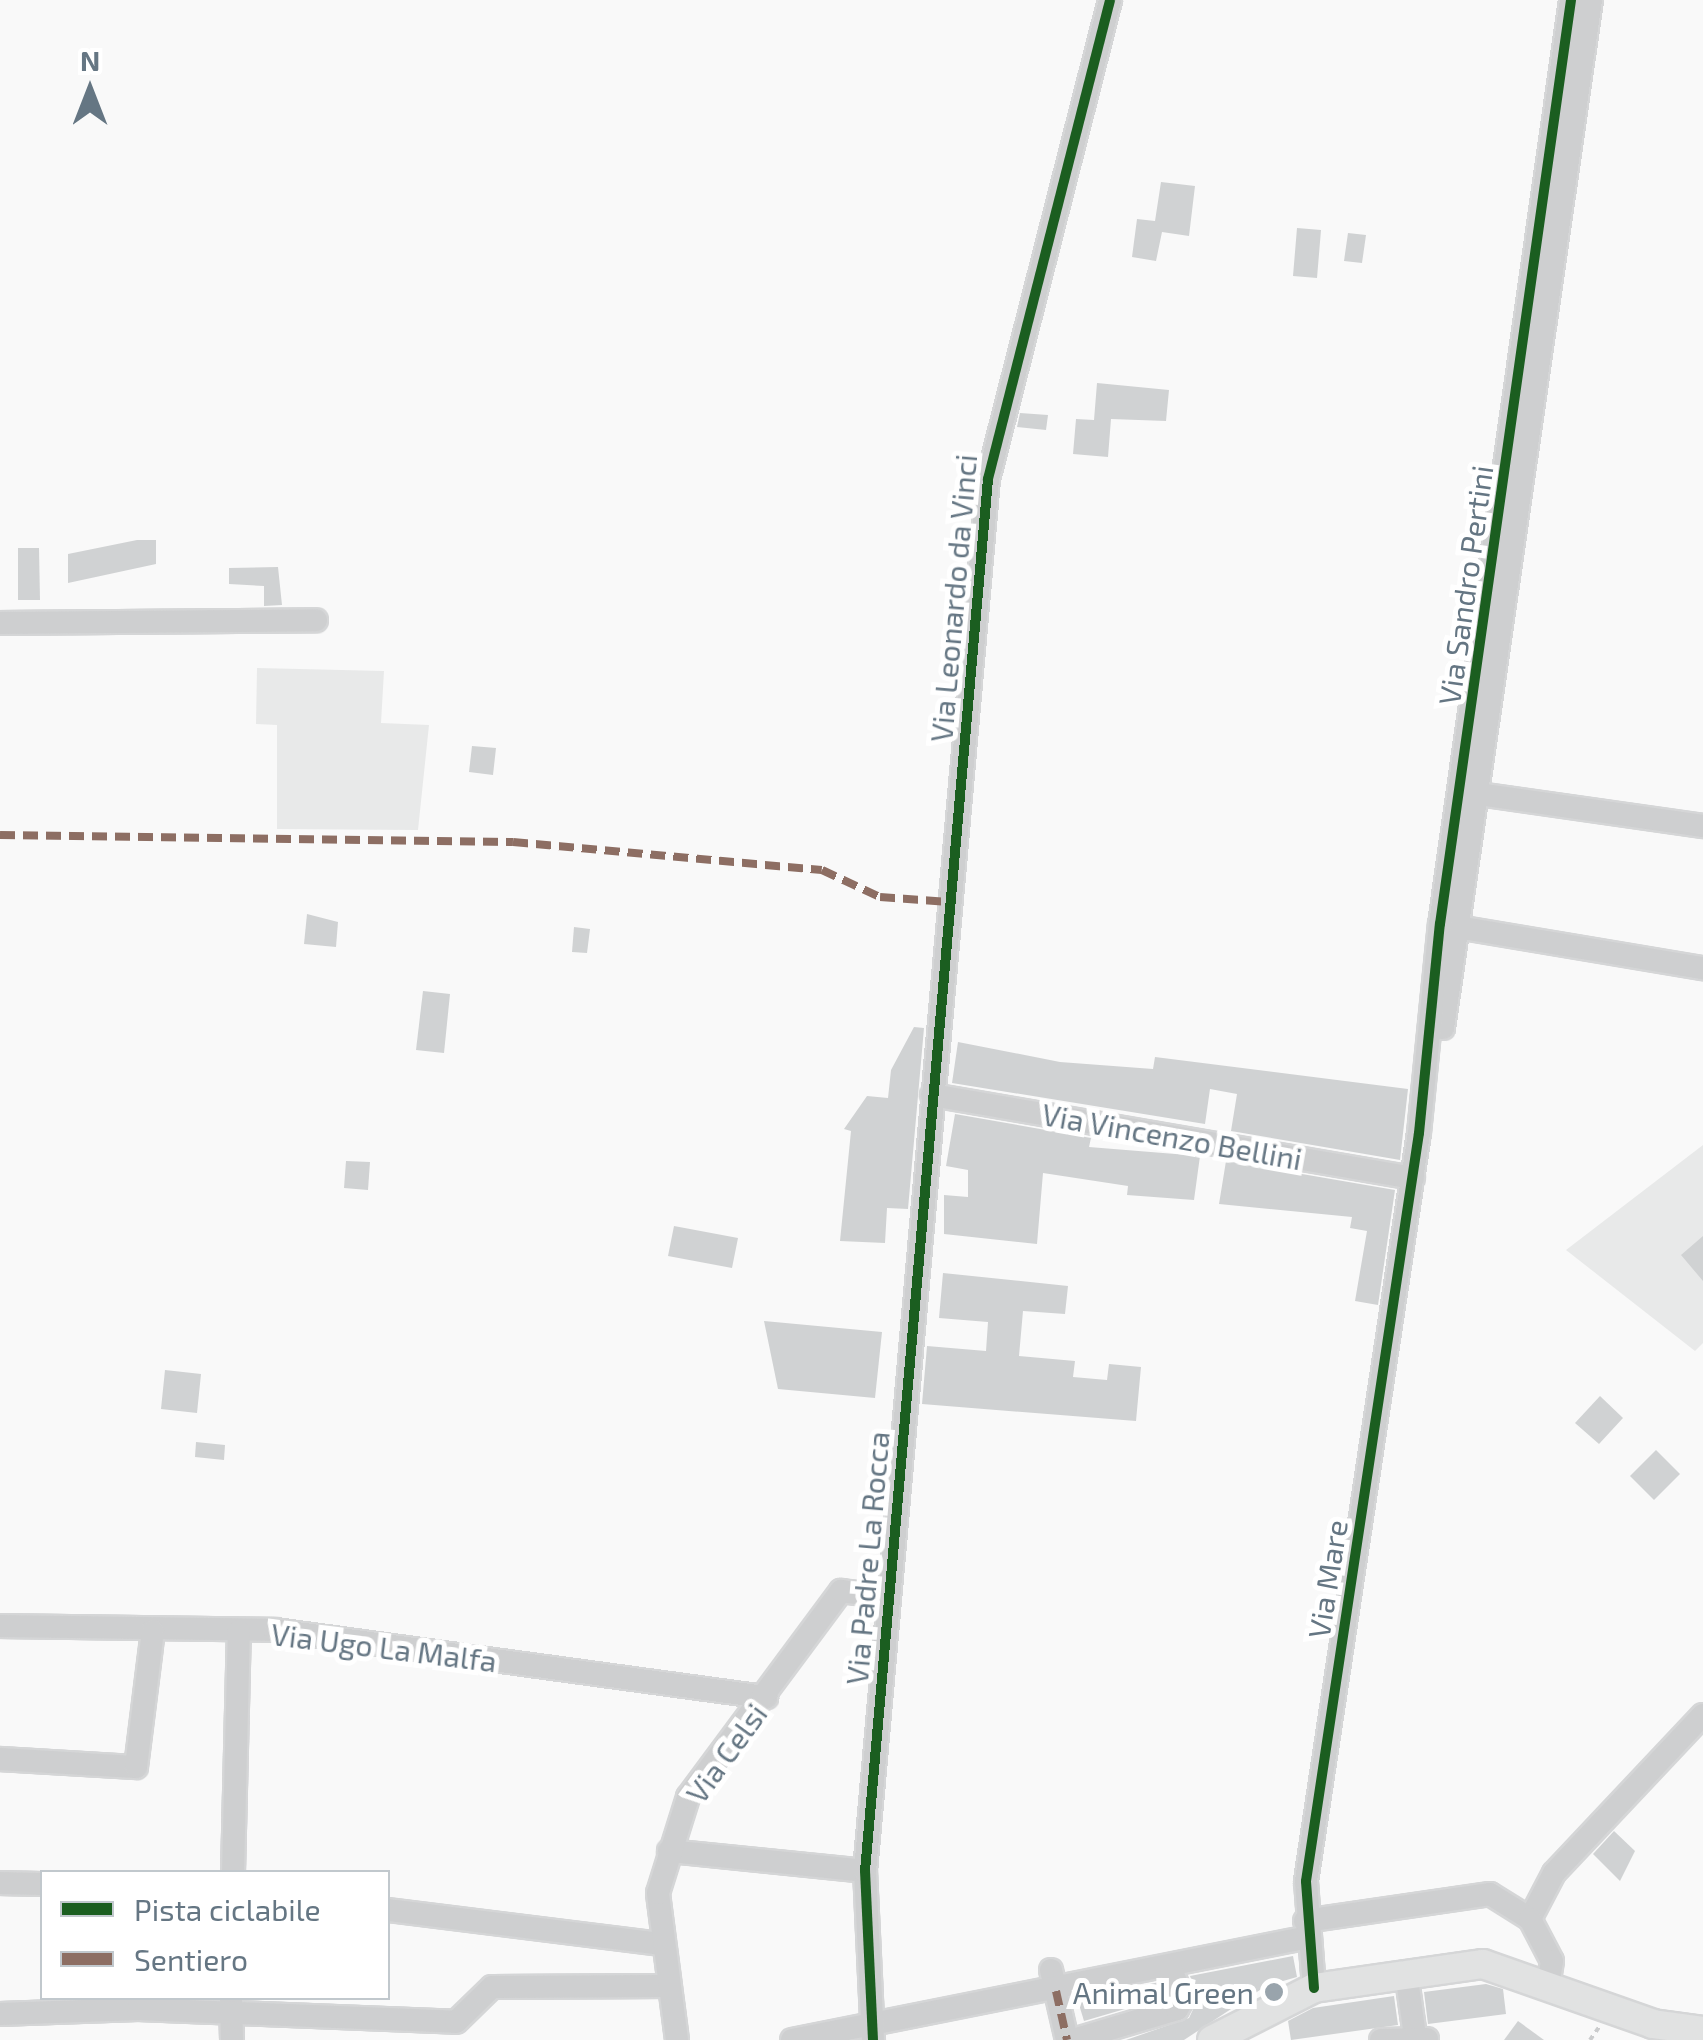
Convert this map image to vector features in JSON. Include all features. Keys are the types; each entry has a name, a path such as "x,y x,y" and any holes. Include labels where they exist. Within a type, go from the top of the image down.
{"main road":[{"path":"1212,2040 1314,1988 1483,1964 1549,1981 1650,2032 1703,2031"}],"street":[{"name":"Via Leonardo da Vinci","path":"932,1095 993,435 1110,0"},
{"name":"Via Sandro Pertini","path":"1561,143 1572,0"},
{"name":"Via Sandro Pertini","path":"1413,1178 1561,143 1590,0"},
{"path":"0,623 316,620"},
{"path":"1470,792 1703,826"},
{"path":"1448,926 1703,968"},
{"name":"Via Vincenzo Bellini","path":"932,1095 1413,1178"},
{"name":"Via Padre La Rocca","path":"872,2033 864,1871 932,1095"},
{"name":"Via Mare","path":"1314,1988 1304,1929 1413,1178"},
{"name":"Via Celsi","path":"676,2040 658,1893 688,1797 841,1592 888,1598"},
{"name":"Via Ugo La Malfa","path":"0,1626 238,1631 766,1697"},
{"path":"0,1759 136,1767 153,1630"},
{"path":"232,1870 238,1631"},
{"path":"1530,1920 1554,1873 1703,1715"},
{"path":"669,1851 864,1871"},
{"path":"0,1883 40,1884"},
{"path":"792,2040 872,2033 1054,1981 1171,1970 1304,1929 1490,1894 1530,1920 1552,1961 1549,1981"},
{"path":"390,1910 662,1944"},
{"path":"1054,1981 1070,2040 1177,2010 1183,1999 1171,1970"},
{"path":"1381,2040 1422,2038 1406,1972"},
{"path":"0,2014 231,2005 456,2022 492,1987 667,1986"},
{"path":"231,2005 232,2040"}],"path":[{"path":"1590,2040 1601,2023"}],"shaded area":[{"path":"257,668 384,671 381,723 429,725 418,830 277,829 277,725 256,724"},
{"path":"1703,1145 1703,1343 1695,1351 1566,1250"}],"building":[{"path":"1161,182 1195,186 1189,236 1162,232 1156,261 1132,257 1137,219 1155,221"},
{"path":"1297,228 1321,230 1317,278 1293,276"},
{"path":"1348,233 1366,235 1362,263 1344,261"},
{"path":"1097,383 1169,390 1166,421 1111,419 1108,457 1073,454 1076,419 1094,420"},
{"path":"1020,413 1048,415 1046,430 1017,427"},
{"path":"156,540 156,564 68,583 68,554"},
{"path":"18,548 39,548 40,600 18,600"},
{"path":"278,567 282,605 264,606 264,586 229,584 229,568"},
{"path":"472,746 496,748 493,775 469,772"},
{"path":"307,914 338,922 336,947 304,944"},
{"path":"574,927 590,929 587,953 572,952"},
{"path":"423,991 450,994 444,1053 416,1050"},
{"path":"914,1027 924,1028 908,1209 887,1208 885,1243 840,1241 851,1131 844,1129 867,1096 888,1098 891,1070"},
{"path":"958,1042 1060,1062 1153,1069 1155,1057 1408,1089 1400,1160 1231,1131 1237,1094 1210,1089 1205,1124 952,1083"},
{"path":"955,1114 1091,1138 1089,1147 1200,1156 1194,1200 1127,1195 1128,1186 1043,1173 1037,1244 944,1234 944,1195 968,1197 968,1170 946,1166"},
{"path":"346,1161 370,1162 368,1190 344,1188"},
{"path":"1226,1161 1395,1190 1378,1305 1355,1301 1367,1231 1350,1228 1352,1217 1219,1204"},
{"path":"674,1226 738,1238 732,1268 668,1256"},
{"path":"1703,1236 1703,1281 1681,1255"},
{"path":"943,1273 1068,1286 1065,1314 1023,1311 1019,1356 1075,1361 1073,1377 1107,1380 1109,1364 1141,1367 1136,1421 922,1404 927,1346 986,1351 988,1322 939,1318"},
{"path":"764,1321 882,1332 875,1398 778,1389"},
{"path":"165,1370 201,1374 197,1413 161,1409"},
{"path":"1600,1396 1623,1418 1599,1444 1575,1423"},
{"path":"196,1442 225,1445 224,1460 195,1457"},
{"path":"1656,1450 1680,1474 1654,1500 1630,1476"},
{"path":"1614,1831 1635,1851 1620,1881 1593,1854"},
{"path":"1293,1956 1297,1977 1266,1986 1184,2040 1126,2040 1189,2018 1198,1999 1190,1976"},
{"path":"1160,1982 1166,1997 1084,2021 1077,1998"},
{"path":"1486,1984 1503,1989 1506,2014 1428,2024 1424,1992"},
{"path":"1394,1996 1398,2025 1291,2040 1288,2021 1313,2008"},
{"path":"1518,2021 1544,2040 1504,2040"}],"marked path":[{"path":"0,835 513,842 822,870 880,897 949,902"},
{"path":"1056,1991 1067,2040"}],"cycle path":[{"path":"873,2040 865,1871 988,479 1110,0"},
{"path":"1314,1988 1306,1881 1419,1133 1440,924 1571,0"}],"place":[{"name":"Animal Green","path":"1274,1992"}]}
